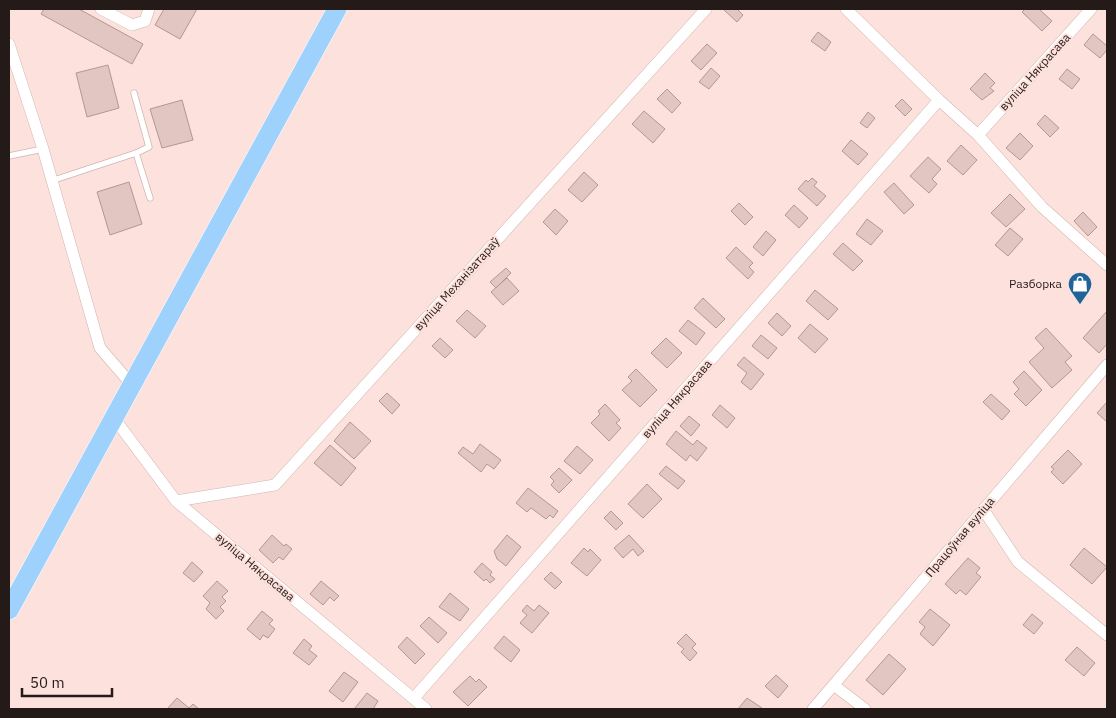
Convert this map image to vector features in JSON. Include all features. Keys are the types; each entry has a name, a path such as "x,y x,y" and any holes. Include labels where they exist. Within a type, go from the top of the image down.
{"main road":[{"path":"9,610 337,9"}],"street":[{"path":"101,9 132,25 145,21 150,9"},
{"name":"вуліца Механізатараў","path":"176,501 275,486 706,9"},
{"path":"846,9 939,100 978,135 1042,206 1107,265"},
{"name":"вуліца Някрасава","path":"978,135 1091,9"},
{"path":"9,44 43,149 100,348 132,385"},
{"name":"вуліца Някрасава","path":"414,698 939,100"},
{"name":"Працоўная вуліца","path":"813,709 835,686 1107,365"},
{"name":"вуліца Някрасава","path":"114,418 176,501 426,709"},
{"path":"983,510 1018,562 1107,635"},
{"path":"835,686 865,709"}],"lane":[{"path":"51,181 150,147 134,92"},
{"path":"9,156 43,149"},
{"path":"136,152 150,198"}],"building":[{"path":"44,9 79,9 143,44 132,64 41,14"},
{"path":"164,9 197,9 180,39 155,25"},
{"path":"723,9 737,9 743,15 737,22"},
{"path":"1025,9 1039,9 1052,21 1042,31 1022,12"},
{"path":"818,32 831,42 825,51 811,41"},
{"path":"1093,34 1107,46 1107,50 1100,58 1084,45"},
{"path":"707,44 717,53 701,70 691,61"},
{"path":"108,65 119,108 87,117 76,73"},
{"path":"711,68 720,76 709,89 699,82"},
{"path":"1067,69 1080,79 1072,89 1059,79"},
{"path":"985,73 995,83 990,88 994,91 982,100 970,89"},
{"path":"667,89 681,103 672,113 657,99"},
{"path":"902,99 912,109 905,116 895,106"},
{"path":"182,100 193,140 162,148 150,109"},
{"path":"644,111 665,129 653,143 632,124"},
{"path":"868,112 875,118 867,128 860,123"},
{"path":"1045,115 1059,128 1050,137 1037,124"},
{"path":"1020,133 1033,146 1020,160 1006,148"},
{"path":"851,140 868,154 858,165 842,151"},
{"path":"961,145 977,160 963,175 947,161"},
{"path":"928,157 941,169 932,179 937,184 929,193 910,176"},
{"path":"584,172 598,185 582,202 568,190"},
{"path":"812,178 817,182 814,186 826,196 817,206 798,189 806,180 808,182"},
{"path":"129,182 142,224 110,235 97,192"},
{"path":"894,183 914,205 904,214 884,192"},
{"path":"1010,194 1025,209 1006,227 991,213"},
{"path":"739,203 753,217 745,225 731,211"},
{"path":"794,205 808,218 799,228 785,215"},
{"path":"555,209 568,221 556,235 543,222"},
{"path":"1083,212 1097,227 1088,236 1074,221"},
{"path":"867,219 883,231 871,245 856,234"},
{"path":"1010,228 1023,239 1008,256 995,245"},
{"path":"766,231 776,240 763,256 753,247"},
{"path":"843,243 863,261 853,271 833,254"},
{"path":"736,247 753,263 749,267 754,272 748,279 726,258"},
{"path":"506,268 511,273 496,288 490,282"},
{"path":"507,278 519,291 503,305 491,292"},
{"path":"815,290 838,309 828,320 806,301"},
{"path":"703,298 725,319 716,328 694,308"},
{"path":"467,310 486,326 475,338 456,321"},
{"path":"1107,311 1107,344 1099,353 1083,338"},
{"path":"777,313 791,326 782,336 768,323"},
{"path":"688,320 705,333 696,345 679,331"},
{"path":"810,324 828,339 815,353 798,338"},
{"path":"1046,328 1072,356 1065,362 1072,370 1052,388 1029,362 1044,348 1035,338"},
{"path":"761,335 777,348 768,359 752,346"},
{"path":"440,338 453,350 445,358 432,346"},
{"path":"666,338 682,353 667,368 651,353"},
{"path":"744,357 764,374 751,390 741,382 747,373 737,365"},
{"path":"636,369 657,390 640,407 622,390 632,381 628,377"},
{"path":"1024,371 1042,390 1026,406 1014,394 1019,389 1013,382"},
{"path":"387,393 400,405 392,414 379,401"},
{"path":"991,394 1010,411 1002,420 983,402"},
{"path":"1107,402 1107,422 1097,413"},
{"path":"605,404 620,420 616,423 621,428 609,441 591,423 600,414 598,411"},
{"path":"720,405 735,418 727,428 712,415"},
{"path":"689,416 700,425 691,436 680,426"},
{"path":"350,422 371,441 354,459 334,441"},
{"path":"676,431 693,445 697,440 707,448 697,461 690,455 686,461 666,444"},
{"path":"480,444 501,460 494,469 487,464 481,472 458,453 463,447 473,454"},
{"path":"330,445 356,468 341,486 314,463"},
{"path":"577,446 593,460 580,474 564,461"},
{"path":"1068,450 1082,464 1063,484 1051,472 1054,469 1051,467"},
{"path":"666,466 685,481 678,489 659,474"},
{"path":"559,468 572,480 559,493 551,485 554,481 550,477"},
{"path":"647,484 662,499 643,518 628,504"},
{"path":"528,488 558,511 553,518 550,515 546,519 531,508 527,512 516,503"},
{"path":"611,511 623,523 616,530 604,518"},
{"path":"272,535 284,546 286,544 292,549 283,560 279,557 273,563 259,550"},
{"path":"507,535 521,547 506,566 497,559 494,551"},
{"path":"629,535 644,551 638,556 633,549 623,558 614,548"},
{"path":"584,548 588,552 590,549 601,560 587,576 571,563"},
{"path":"1084,548 1107,567 1092,584 1070,565"},
{"path":"968,558 980,568 976,573 981,577 966,595 960,590 956,594 945,584"},
{"path":"192,562 203,572 194,582 183,573"},
{"path":"482,563 492,572 490,575 495,579 490,583 486,579 484,581 474,572"},
{"path":"551,572 562,582 555,589 544,579"},
{"path":"217,581 228,591 222,597 226,601 220,607 224,611 216,619 206,609 210,603 203,596"},
{"path":"321,581 339,596 334,601 330,597 323,605 310,594"},
{"path":"450,593 469,609 460,621 439,607"},
{"path":"527,605 534,611 539,605 549,613 532,633 520,623 527,615 522,611"},
{"path":"930,609 950,625 933,646 920,634 925,627 919,622"},
{"path":"262,611 273,620 269,624 275,629 268,638 263,635 260,640 247,629"},
{"path":"1032,614 1043,623 1034,634 1023,625"},
{"path":"429,617 447,633 438,643 420,626"},
{"path":"686,634 696,644 692,648 697,653 690,661 681,652 684,649 677,643"},
{"path":"504,636 520,650 511,662 494,648"},
{"path":"407,637 425,654 415,664 398,647"},
{"path":"304,639 312,646 309,650 317,656 309,665 293,653"},
{"path":"1077,647 1095,663 1084,676 1065,660"},
{"path":"889,654 906,669 883,695 866,680"},
{"path":"344,672 358,682 343,702 329,691"},
{"path":"776,675 788,686 778,698 765,686"},
{"path":"470,676 476,682 479,679 487,687 468,706 453,692"},
{"path":"367,693 378,701 373,709 355,708"},
{"path":"177,698 189,708 193,704 199,709 167,709"},
{"path":"747,698 762,708 738,709"}],"place":[{"name":"Разборка","path":"1080,305"}]}
